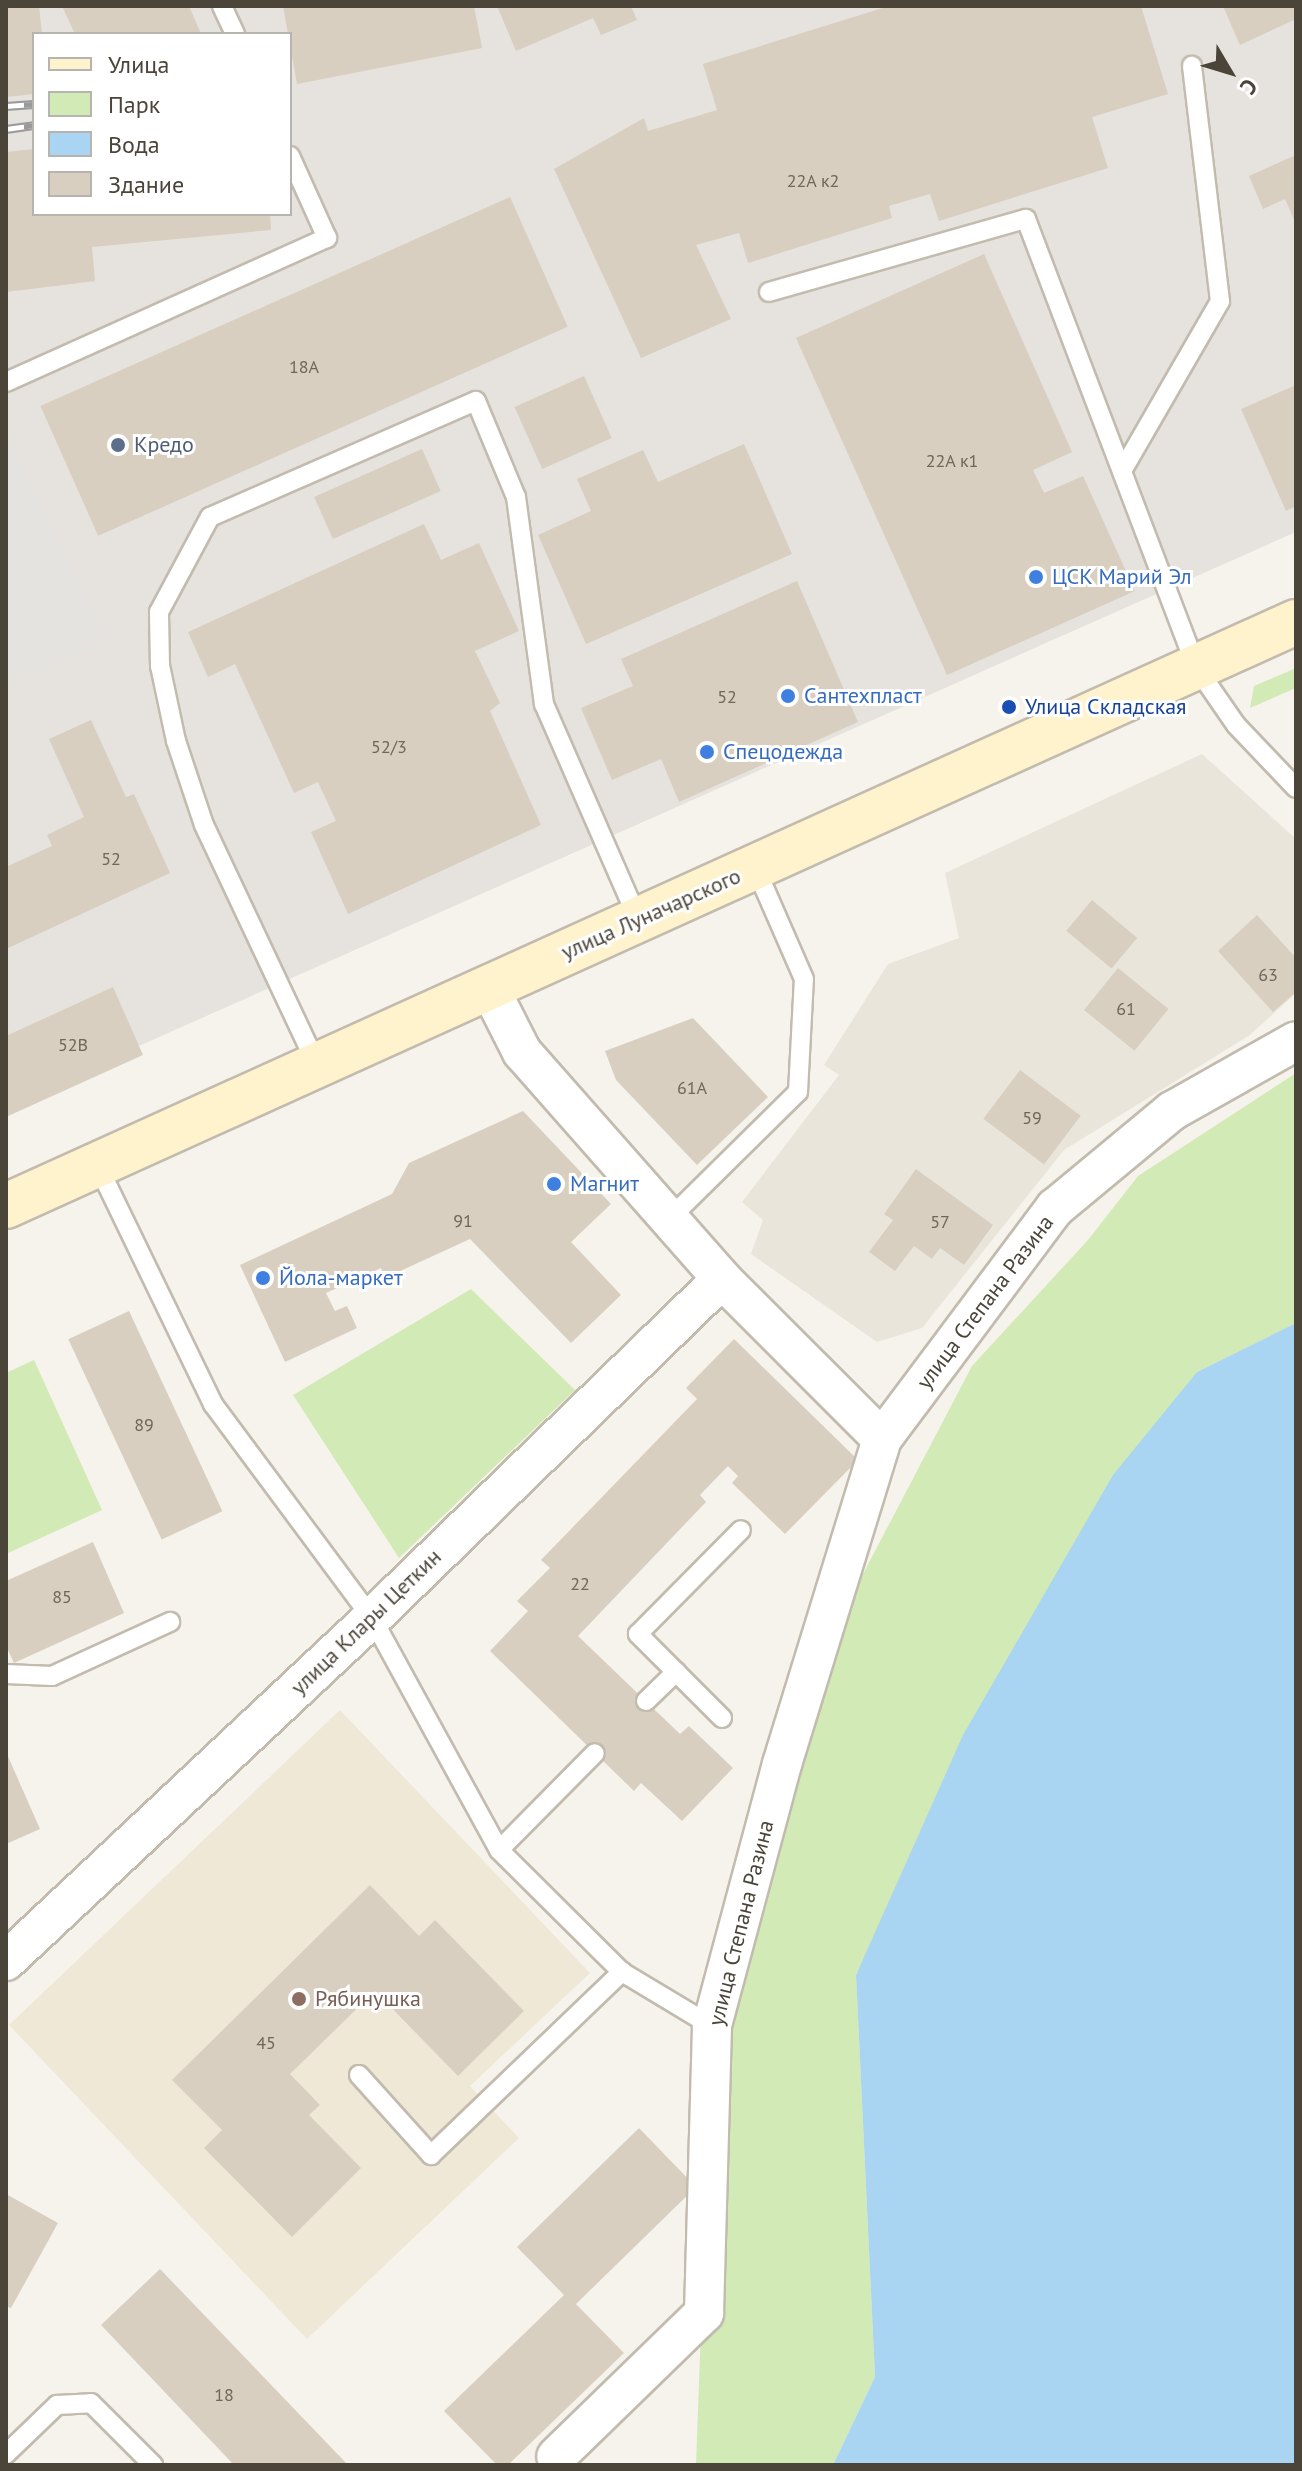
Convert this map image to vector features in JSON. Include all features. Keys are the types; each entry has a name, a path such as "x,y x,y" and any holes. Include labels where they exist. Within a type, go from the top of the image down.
{"main road":[{"name":"улица Луначарского","path":"6,1206 1296,622"}],"street":[{"path":"489,987 522,1052 722,1279 882,1439"},
{"name":"улица Степана Разина","path":"556,2457 704,2313 712,2026 782,1764 882,1439 1055,1208 1172,1111 1296,1041"},
{"name":"улица Клары Цеткин","path":"6,1961 372,1618 722,1279"}],"lane":[{"path":"222,6 234,32"},
{"path":"1122,471 1220,301 1192,66"},
{"path":"6,382 327,238 292,160"},
{"path":"769,292 1026,219 1196,667 1236,725 1296,788"},
{"path":"317,1065 204,825 176,741 160,666 159,612 210,517 476,401 516,497 544,704 638,919"},
{"path":"669,1219 798,1092 804,979 755,867"},
{"path":"97,1164 213,1404 372,1618 499,1850 622,1972 712,2026"},
{"path":"722,1718 638,1634 741,1530"},
{"path":"6,1674 52,1676 170,1622"},
{"path":"646,1701 676,1672"},
{"path":"499,1850 595,1753"},
{"path":"359,2075 431,2155 622,1972"},
{"path":"15,2465 6,2455 57,2405 91,2403 153,2465"}],"shaded area":[{"path":"6,6 1296,6 1296,532 6,1105"},
{"path":"6,431 103,639 6,684"},
{"path":"1202,754 1296,839 1296,993 1250,1035 1064,1150 922,1328 877,1342 751,1254 763,1220 742,1202 839,1075 824,1065 888,964 959,938 945,873"},
{"name":"Рябинушка","path":"340,1710 590,1973 470,2086 519,2138 307,2339 9,2025"}],"green space":[{"path":"1296,668 1296,688 1250,708 1254,686"},
{"path":"1296,1073 1296,1323 1197,1372 856,1974 875,2377 833,2465 696,2465 712,2026 821,1654 972,1366 1088,1240 1138,1176"},
{"path":"471,1289 575,1390 399,1558 293,1395"},
{"path":"34,1360 102,1510 6,1554 6,1373"}],"water":[{"path":"1296,1323 1296,2465 833,2465 875,2377 856,1975 963,1735 1113,1475 1197,1372"}],"building":[{"path":"6,6 39,6 42,32 32,32 32,94 6,97"},
{"path":"62,6 189,6 200,32 74,32"},
{"path":"283,6 474,6 482,48 297,84 292,32 288,32"},
{"path":"497,6 631,6 637,20 601,35 593,18 516,51"},
{"path":"889,6 1141,6 1168,94 1092,117 1108,168 939,221 930,194 889,206 892,218 748,263 739,233 696,245 731,319 641,358 554,169 644,118 648,131 717,110 703,64"},
{"path":"1223,6 1295,6 1296,19 1240,45"},
{"path":"32,149 32,216 270,216 271,230 92,247 95,281 6,292 6,152"},
{"path":"1296,155 1296,224 1285,199 1263,209 1249,176"},
{"path":"510,197 568,327 98,536 40,406"},
{"path":"984,254 1072,452 1033,470 1044,493 1083,476 1135,591 947,675 796,338"},
{"path":"584,376 612,438 542,469 515,407"},
{"path":"1296,385 1296,506 1286,511 1241,409"},
{"path":"744,444 792,554 586,644 538,535 591,511 577,479 643,450 658,482"},
{"path":"422,449 441,491 333,539 314,497"},
{"path":"424,524 441,560 479,543 519,631 475,651 500,703 490,711 541,825 348,914 311,832 336,821 318,782 294,793 235,664 208,677 188,632"},
{"path":"797,581 858,722 679,802 661,759 612,780 581,708 633,686 621,659"},
{"path":"91,720 126,797 134,794 170,873 6,949 6,867 52,846 47,835 84,817 49,739"},
{"path":"1092,900 1137,938 1111,969 1066,931"},
{"path":"1257,915 1296,958 1296,992 1273,1012 1218,951"},
{"path":"1118,968 1169,1009 1135,1051 1084,1010"},
{"path":"113,987 143,1055 6,1117 6,1036"},
{"path":"693,1018 768,1097 697,1165 616,1080 605,1051"},
{"path":"1020,1070 1081,1116 1044,1164 983,1119"},
{"path":"523,1111 611,1204 571,1242 621,1295 571,1343 470,1239 385,1278 381,1268 326,1293 335,1311 347,1306 357,1328 285,1362 240,1265 392,1194 409,1163"},
{"path":"916,1169 993,1225 964,1265 940,1248 932,1259 914,1246 895,1271 869,1252 893,1220 884,1214"},
{"path":"129,1311 222,1511 162,1540 68,1339"},
{"path":"734,1339 858,1460 785,1534 732,1483 738,1476 728,1466 700,1495 706,1502 578,1636 680,1734 689,1726 733,1768 682,1821 641,1783 634,1791 490,1651 528,1611 517,1601 550,1568 541,1560 697,1399 686,1388"},
{"path":"93,1542 124,1613 14,1663 6,1646 6,1581"},
{"path":"6,1752 40,1829 6,1844"},
{"path":"370,1885 419,1936 435,1920 524,2011 458,2076 375,1991 290,2074 320,2105 309,2115 361,2168 292,2237 204,2148 222,2130 172,2080"},
{"path":"639,2128 696,2187 576,2304 624,2353 508,2465 497,2465 444,2411 564,2295 517,2247"},
{"path":"6,2194 58,2223 11,2308 6,2306"},
{"path":"160,2269 348,2465 234,2465 101,2325"}],"railway":[{"path":"6,106 32,104"},
{"path":"6,129 32,125"}],"place":[{"name":"Кредо","path":"118,445"},
{"name":"ЦСК Марий Эл","path":"1036,577"},
{"name":"Сантехпласт","path":"788,696"},
{"name":"Улица Складская","path":"1009,707"},
{"name":"Спецодежда","path":"707,752"},
{"name":"Магнит","path":"554,1184"},
{"name":"Йола-маркет","path":"263,1278"},
{"name":"Рябинушка","path":"299,1999"}]}
